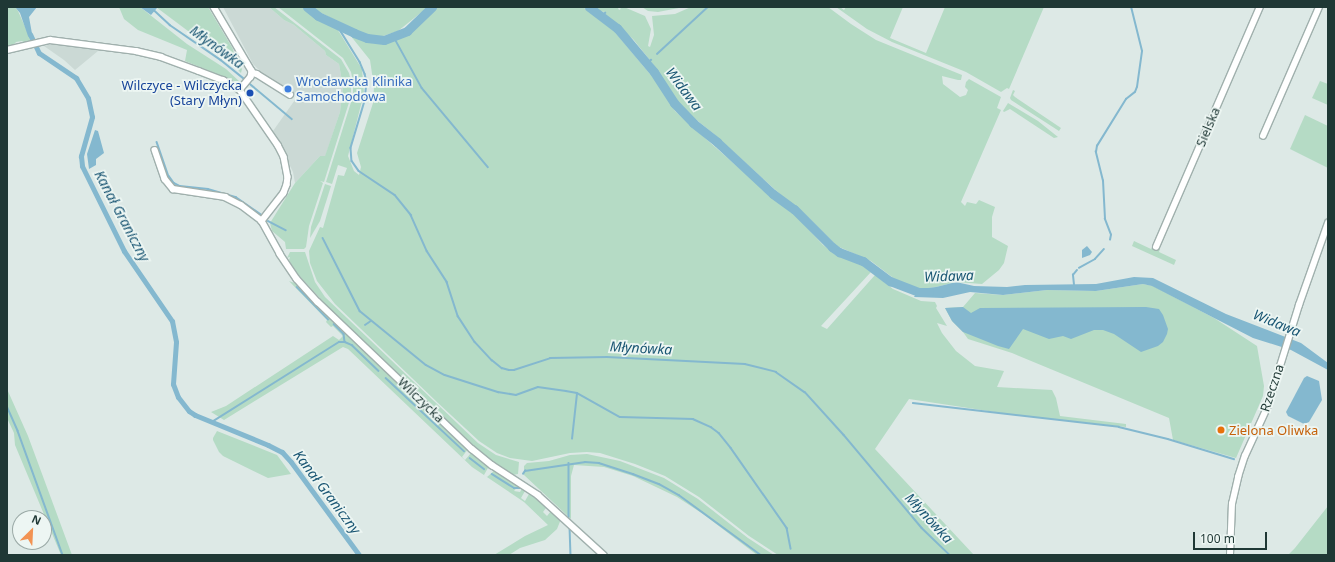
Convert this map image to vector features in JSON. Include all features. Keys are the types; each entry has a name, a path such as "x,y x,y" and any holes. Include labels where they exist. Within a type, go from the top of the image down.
{"street":[{"path":"214,7 246,59 252,75"},
{"name":"Sielska","path":"1156,247 1260,7"},
{"path":"1263,136 1319,7"},
{"path":"7,50 38,42 60,41 148,54 199,71 242,88 278,144 287,167 288,177 284,193 262,221"},
{"path":"242,88 252,75 257,74 290,95"},
{"name":"Wilczycka","path":"155,150 165,179 173,189 205,192 225,197 242,205 262,221 292,273 323,307 472,449 492,465 538,495 604,555"},
{"name":"Rzeczna","path":"1230,555 1232,504 1238,477 1267,408 1292,327 1328,223"}],"shaded area":[{"path":"223,7 269,7 284,20 294,25 325,51 326,55 339,64 343,87 340,112 325,157 320,156 295,183 293,172 273,131 297,97 267,78 253,64"},
{"path":"53,44 95,48 98,51 75,70 44,46"}],"green space":[{"path":"7,7 15,7 18,11 31,40 24,43 22,41 16,42 12,47 7,48"},
{"path":"119,7 140,7 187,44 226,69 240,82 234,81 185,61 187,50 138,30 124,19"},
{"path":"156,7 208,7 233,49 235,58 242,69 241,73 232,64"},
{"path":"269,7 274,7 341,59 349,73 351,81 351,96 324,182 320,181 323,183 309,226 306,247 304,249 286,249 285,242 272,231 270,223 295,183 320,156 325,156 340,112 343,87 339,64 326,55 325,51 294,25 284,20"},
{"path":"278,7 303,7 311,14 336,27 362,69 364,93 348,156 354,171 359,175 361,167 357,153 373,103 374,87 370,60 350,35 372,43 383,44 393,41 421,24 437,7 583,7 614,31 655,80 675,111 774,199 797,217 823,245 837,256 859,263 871,272 821,326 827,329 875,275 893,289 921,301 935,302 937,306 936,308 947,326 937,323 942,333 956,351 975,366 1004,371 997,387 1052,390 1056,398 1060,416 1126,424 1126,427 1008,414 909,399 875,449 974,555 778,555 749,536 699,497 665,476 635,464 600,453 570,453 532,461 510,458 497,453 479,441 438,403 335,304 317,281 310,263 309,251 320,227 323,228 338,175 344,176 347,168 338,165 332,184 326,182 353,96 353,81 351,72 343,58"},
{"path":"313,7 428,7 398,31 383,36 372,36 358,31 319,12"},
{"path":"594,7 619,7 618,9 620,10 621,7 624,7 645,16 651,29 648,46 650,47 654,35 652,16 675,14 691,7 828,7 876,40 962,75 961,80 942,76 943,84 960,97 966,95 968,90 965,87 966,82 969,79 1001,97 997,108 1001,110 961,202 965,206 967,202 976,204 979,200 995,207 992,217 992,237 1008,246 1004,263 999,270 982,284 956,282 919,289 896,280 871,261 837,246 804,213 781,195 714,134 694,118 673,97 653,64 633,39 605,15 605,12 598,11"},
{"path":"642,7 684,7 658,12 648,11"},
{"path":"836,7 840,7 844,10 846,7 903,7 890,38 926,53 945,7 1044,7 1009,89 1007,88 1001,92 966,72 892,42 867,29"},
{"path":"1320,81 1328,84 1328,105 1312,98"},
{"path":"1013,90 1015,91 1013,95 1015,97 1061,128 1059,131 1011,100 1010,98"},
{"path":"1008,103 1038,121 1058,137 1054,138 1010,109 1004,112 1003,111"},
{"path":"1305,115 1328,126 1328,168 1290,149"},
{"path":"325,184 331,186 320,221 310,238 311,227"},
{"path":"1134,241 1151,249 1153,245 1160,249 1159,252 1176,260 1174,265 1132,246"},
{"path":"290,252 305,252 315,282 325,297 478,443 496,455 519,462 518,474 513,475 484,455 340,320 295,271 289,260 290,257 287,258"},
{"path":"289,281 297,284 319,308 468,449 462,457 465,460 471,453 489,466 484,475 487,477 495,470 519,485 514,491 520,492 523,487 525,491 521,498 525,501 529,494 532,494 544,504 546,508 543,512 547,516 551,511 561,519 557,529 545,540 520,548 509,555 494,555 525,536 548,525 524,502 472,467 348,349 343,347 224,420 211,412 226,406 333,336 339,340 343,336 333,326 331,327 326,322 327,320"},
{"path":"1143,284 1153,286 1214,318 1257,346 1264,386 1263,396 1236,458 1173,440 1169,418 1012,353 968,339 952,321 945,308 963,307 975,293 1003,295 1047,290 1096,291"},
{"path":"7,389 28,436 72,555 61,555 52,533 52,510 42,510 15,445 14,433 7,418"},
{"path":"217,431 277,455 291,474 268,478 223,456 219,452 213,440"},
{"path":"587,454 620,461 664,478 698,499 748,538 774,555 757,555 703,514 677,497 633,476 604,467 574,465 571,476 571,519 524,475 524,466 527,463 549,461 570,455"},
{"path":"1328,506 1328,555 1288,555 1295,548"}],"water":[{"path":"15,7 37,7 29,17 33,39 31,40 28,36 20,13"},
{"path":"140,7 156,7 157,8 151,15"},
{"path":"95,130 98,131 104,153 96,159 96,165 89,169 87,154"},
{"path":"1087,246 1092,252 1090,255 1082,258 1082,250"},
{"path":"1134,277 1153,278 1226,314 1301,343 1328,363 1328,370 1291,350 1253,338 1152,286 1143,284 1096,291 1047,290 1003,295 970,292 943,298 914,297 919,289 956,282 974,286 1007,287 1025,285 1096,284"},
{"path":"963,307 971,313 980,308 1146,307 1159,309 1168,329 1163,342 1158,346 1141,352 1114,334 1103,330 1094,330 1071,339 1063,336 1049,339 1023,329 1009,349 963,332 952,321 945,308"},
{"path":"1307,376 1319,381 1322,400 1309,422 1304,424 1288,416 1286,412 1304,378"}],"waterway":[{"name":"Widawa","path":"307,7 318,16 354,33 367,38 384,40 407,31 432,7"},
{"name":"Widawa","path":"589,7 617,28 654,72 674,103 693,123 717,142 773,194 794,209 832,247 839,252 863,261 890,281 919,292 929,292"},
{"path":"657,54 708,7"},
{"path":"1110,240 1111,235 1105,219 1103,181 1096,152 1097,146 1126,99 1135,92 1137,87 1142,51 1131,7"},
{"name":"Młynówka","path":"154,10 170,25 221,60 246,80"},
{"name":"Widawa","path":"600,16 605,13"},
{"name":"Młynówka","path":"337,25 360,62 367,82 365,101 351,148 352,161 359,171 395,195 411,215 427,251 447,282 458,316 475,342 492,360 502,368 509,370 514,370 550,358 607,357 745,364 776,372 805,392 844,435 922,528 950,555"},
{"name":"Kanał Graniczny","path":"30,34 39,53 76,78 88,98 92,117 81,156 82,166 124,251 172,321 176,342 173,384 178,397 189,411 195,415 282,452 291,462 359,555"},
{"path":"394,37 422,88 488,167"},
{"name":"Widawa","path":"647,63 651,60"},
{"name":"Młynówka","path":"249,83 292,119"},
{"path":"157,142 169,176 174,183 180,186 208,189 236,197 263,216"},
{"path":"268,221 286,230"},
{"path":"323,238 360,311 426,365 445,375 498,392 516,395 538,387 577,393 620,417 693,419 711,427 719,433 731,448 787,528 791,549"},
{"path":"1079,268 1095,259 1104,249"},
{"path":"1074,285 1073,275 1077,270"},
{"path":"297,287 328,319"},
{"path":"365,325 371,321"},
{"path":"334,324 344,334 345,342"},
{"path":"212,422 339,342 345,342 352,345 379,371"},
{"path":"386,378 464,451"},
{"path":"572,439 577,394"},
{"path":"913,403 1119,427 1168,439 1234,459"},
{"path":"7,406 18,431 63,555"},
{"path":"470,458 484,469"},
{"path":"523,474 525,471 585,462 599,463 633,474 659,484 679,495 761,555"},
{"path":"569,463 569,517"},
{"path":"492,474 514,488 520,488"},
{"path":"570,527 571,555"}],"place":[{"name":"Wrocławska Klinika Samochodowa","path":"288,89"},
{"name":"Wilczyce - Wilczycka (Stary Młyn)","path":"250,93"},
{"name":"Zielona Oliwka","path":"1221,430"}]}
